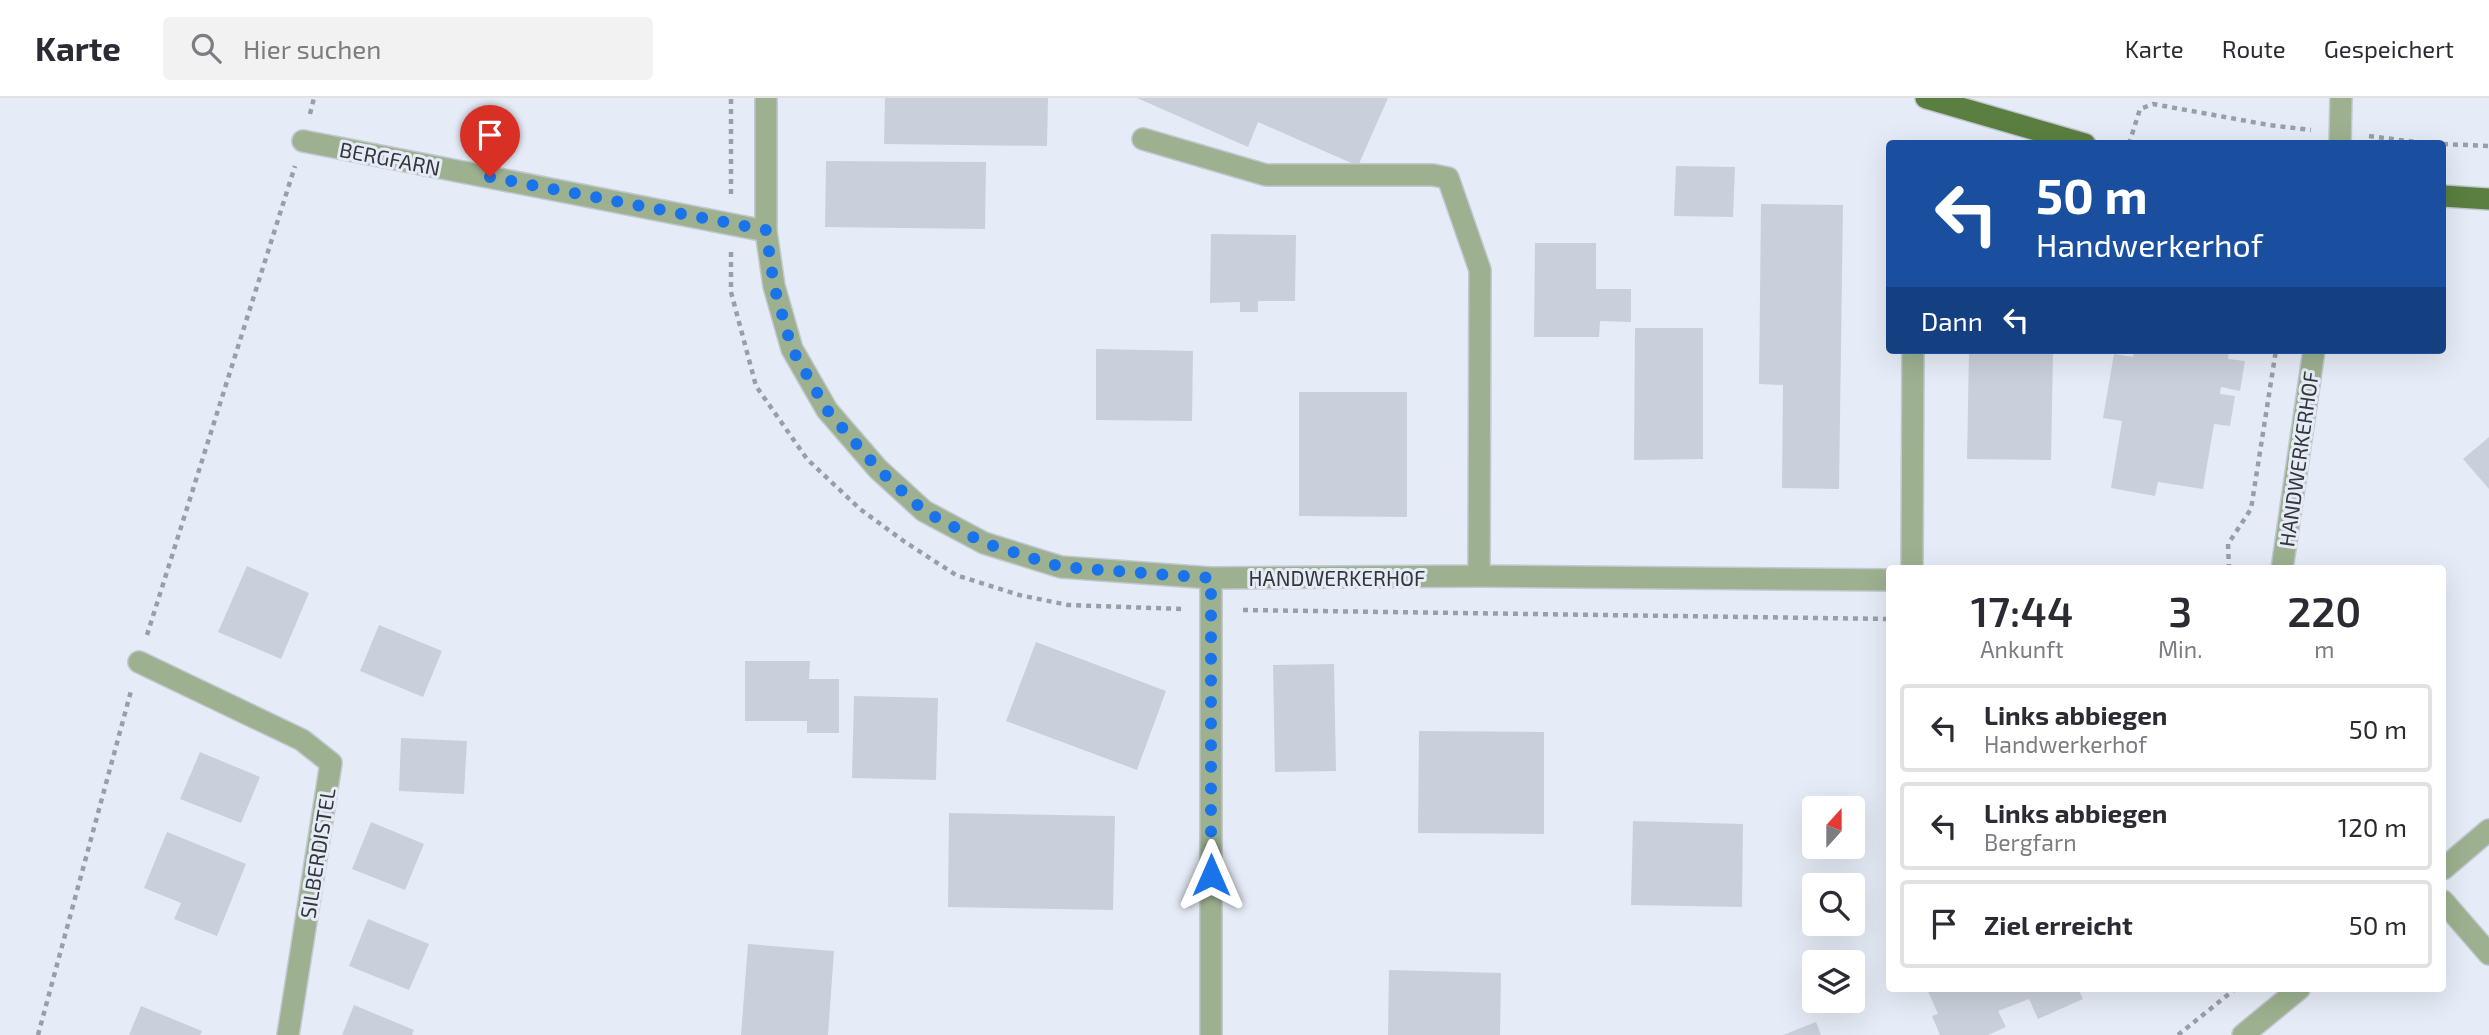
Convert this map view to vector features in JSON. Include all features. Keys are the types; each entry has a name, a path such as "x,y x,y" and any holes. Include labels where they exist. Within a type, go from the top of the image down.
{"main road":[{"path":"1926,98 2071,140"},
{"path":"2446,197 2489,199"}],"street":[{"name":"HANDWERKERHOF","path":"766,98 766,230 774,286 792,349 827,410 878,469 924,511 984,543 1061,567 1211,578 1479,576 1886,580"},
{"path":"2340,138 2341,98"},
{"path":"1143,139 1266,175 1448,178 1480,270 1479,576"},
{"name":"BERGFARN","path":"303,141 766,230"},
{"path":"1912,565 1913,354"},
{"name":"HANDWERKERHOF","path":"2283,565 2313,354"},
{"path":"1211,578 1211,1035"},
{"name":"SILBERDISTEL","path":"139,662 302,740 331,763 288,1035"},
{"path":"2446,866 2489,830"},
{"path":"2446,904 2489,954"},
{"path":"2243,1035 2295,992"}],"path":[{"path":"38,1035 139,662 303,141 314,98"},
{"path":"731,98 731,292 756,386 807,458 860,509 956,575 1018,595 1068,605 1886,619"},
{"path":"2130,140 2140,109 2152,104 2340,138 2370,140"},
{"path":"2446,144 2489,146"},
{"path":"2229,565 2228,544 2251,509 2275,354"},
{"path":"2178,1035 2231,992"}],"building":[{"path":"885,98 1048,98 1047,146 884,144"},
{"path":"1137,98 1388,98 1358,166 1258,122 1248,147"},
{"path":"826,161 986,162 985,229 825,227"},
{"path":"1676,166 1735,167 1733,217 1674,216"},
{"path":"1761,204 1843,205 1839,489 1782,488 1783,385 1759,384"},
{"path":"1211,234 1296,235 1295,301 1258,301 1258,312 1240,312 1240,302 1210,303"},
{"path":"1535,243 1596,243 1596,289 1631,289 1631,322 1600,321 1599,337 1534,337"},
{"path":"1635,328 1703,328 1703,459 1634,460"},
{"path":"1096,349 1193,351 1192,421 1096,420"},
{"path":"1969,354 2053,354 2051,460 1967,459"},
{"path":"2114,354 2133,357 2133,354 2229,354 2228,359 2245,361 2240,391 2221,387 2220,394 2235,396 2230,426 2214,424 2203,489 2158,482 2155,496 2111,488 2122,421 2103,418"},
{"path":"1299,392 1407,392 1407,517 1299,516"},
{"path":"2489,437 2489,489 2463,459"},
{"path":"247,566 309,593 281,659 218,632"},
{"path":"379,625 442,651 423,697 360,671"},
{"path":"1036,642 1166,691 1137,770 1006,721"},
{"path":"745,661 810,661 809,679 839,679 839,733 807,733 807,721 745,721"},
{"path":"1334,664 1336,771 1275,772 1273,665"},
{"path":"854,696 938,698 936,780 852,778"},
{"path":"1419,731 1544,732 1544,834 1418,833"},
{"path":"401,738 467,741 464,794 399,791"},
{"path":"200,752 260,777 241,823 180,799"},
{"path":"949,813 1115,816 1113,910 948,907"},
{"path":"1633,821 1743,824 1742,907 1631,905"},
{"path":"371,822 424,844 405,890 352,869"},
{"path":"167,832 246,864 217,936 174,919 181,903 144,888"},
{"path":"368,919 429,944 409,990 349,966"},
{"path":"748,944 834,951 828,1035 741,1035"},
{"path":"1389,970 1501,973 1500,1035 1388,1035"},
{"path":"1928,992 2080,992 2083,999 2038,1019 2029,999 1998,1011 2006,1027 1988,1035 1940,1035 1932,1016 1938,1014"},
{"path":"354,1005 414,1030 412,1035 342,1035"},
{"path":"141,1006 202,1031 200,1035 129,1035"},
{"path":"1816,1022 1821,1035 1783,1035"}],"route":[{"path":"490,177 766,230 774,286 792,349 827,410 878,469 924,511 984,543 1061,567 1211,578 1211,875"}]}
